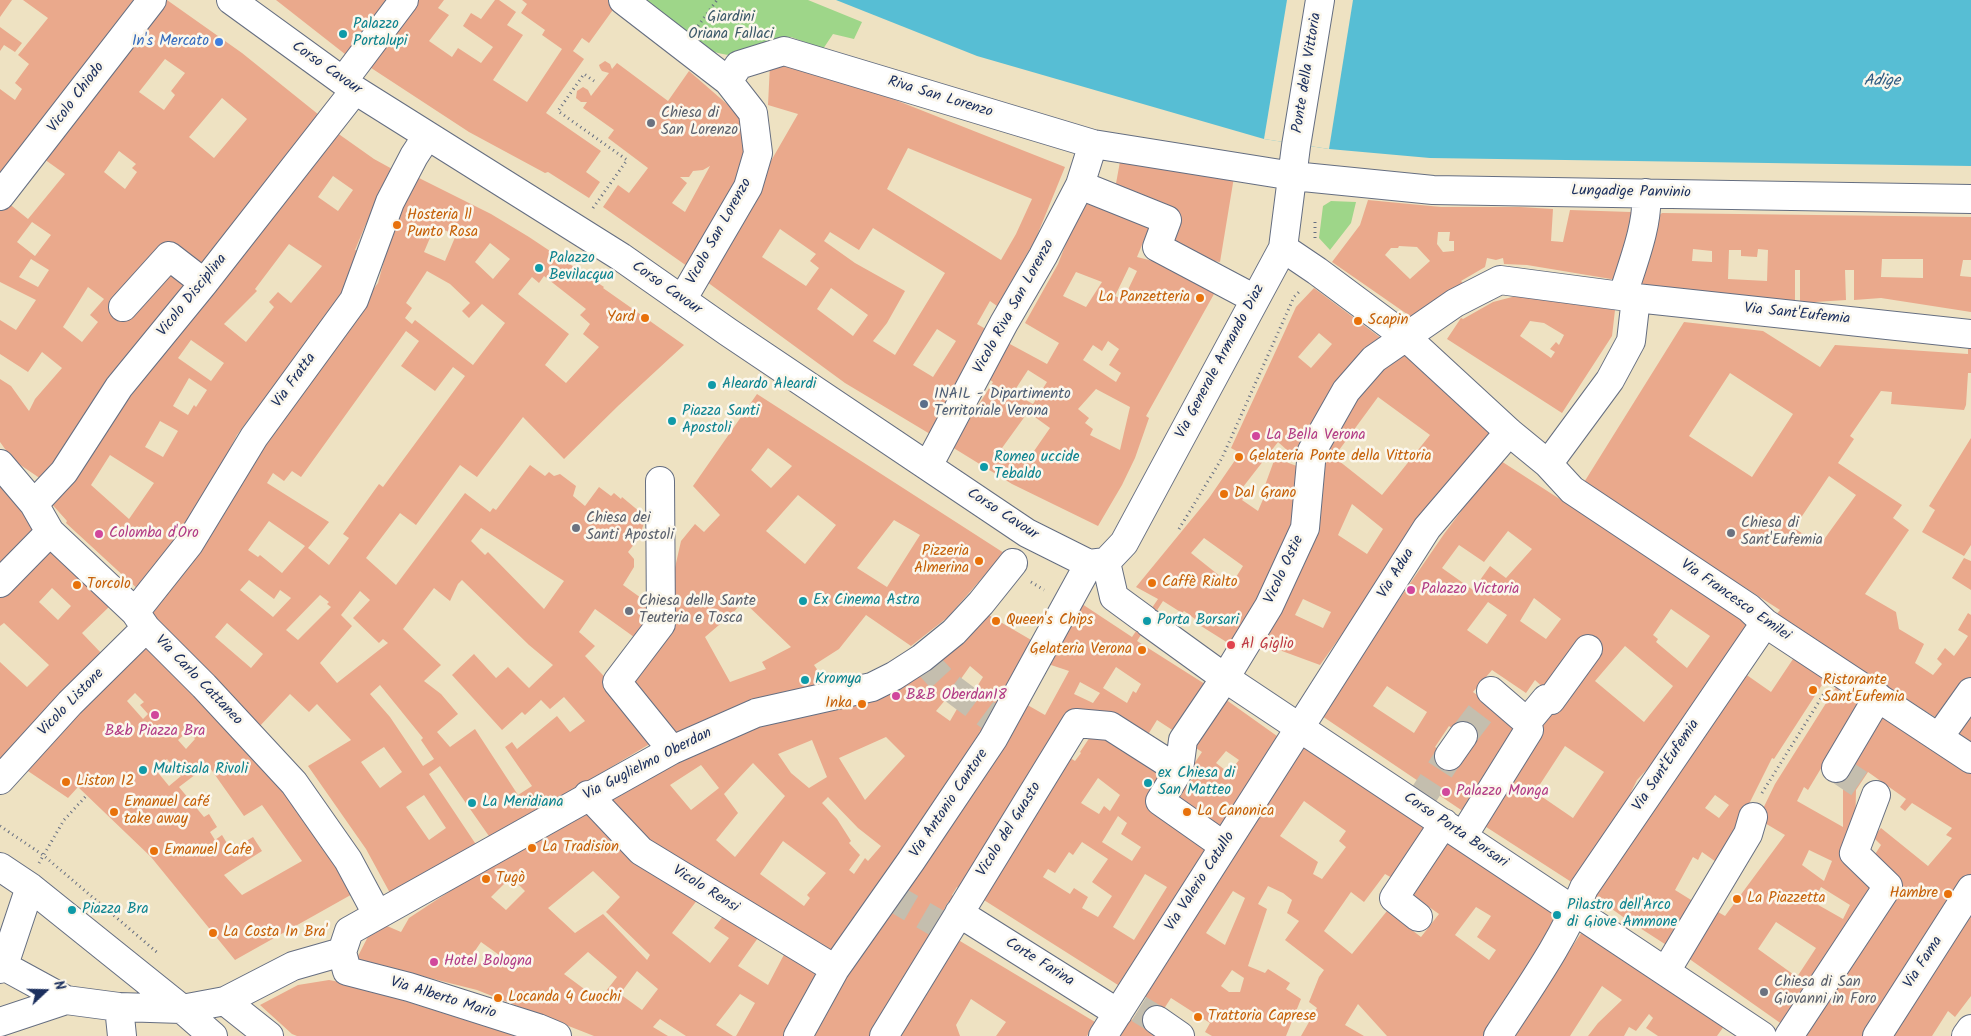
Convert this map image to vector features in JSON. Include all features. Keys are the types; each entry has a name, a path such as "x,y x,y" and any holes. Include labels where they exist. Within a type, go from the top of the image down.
{"street":[{"name":"Vicolo Chiodo","path":"0,196 152,0"},
{"name":"Corso Cavour","path":"231,0 349,86 621,257 1027,533 1097,563"},
{"name":"Vicolo Disciplina","path":"34,504 64,472 118,387 204,283 349,86 404,0"},
{"path":"623,0 728,81"},
{"name":"Ponte della Vittoria","path":"1296,146 1320,0"},
{"name":"Riva San Lorenzo","path":"728,81 739,65 784,51 1093,144 1293,176"},
{"name":"Vicolo San Lorenzo","path":"682,300 748,187 758,153 753,114 728,81"},
{"name":"Via Fratta","path":"140,620 254,437 354,300 390,202 427,136"},
{"name":"Vicolo Riva San Lorenzo","path":"928,466 1004,323 1044,256 1080,185 1093,144"},
{"name":"Via Generale Armando Diaz","path":"1097,563 1124,543 1283,248 1296,146"},
{"name":"Lungadige Panvinio","path":"1293,176 1433,190 1971,199"},
{"path":"1080,185 1167,220 1157,247 1255,299"},
{"path":"1548,464 1610,380 1631,341 1629,297 1647,204 1646,193"},
{"name":"Via Francesco Emilei","path":"1283,248 1407,338 1509,432 1548,464 1572,490 1749,608 1765,623 1971,759"},
{"path":"123,307 169,256 204,283"},
{"name":"Via Sant'Eufemia","path":"1407,338 1455,304 1500,280 1629,297 1971,334"},
{"name":"Vicolo Ostie","path":"1179,770 1182,740 1225,678 1269,606 1305,528 1312,451 1346,391 1374,359 1407,338"},
{"name":"Via Adua","path":"1300,728 1427,528 1509,432"},
{"name":"Via Carlo Cattaneo","path":"0,464 34,504 50,532 140,620 294,783 348,860 377,914"},
{"path":"660,481 661,624 616,682 672,750"},
{"path":"0,583 50,532"},
{"name":"Via Antonio Cantore","path":"798,1036 834,969 911,861 993,739 1067,604 1097,563"},
{"name":"Corso Porta Borsari","path":"1097,563 1114,597 1225,678 1666,972 1729,1027 1762,1036"},
{"name":"Via Guglielmo Oberdan","path":"342,952 349,931 672,750 756,713 872,687 922,658 954,632 1011,566"},
{"name":"Vicolo Listone","path":"0,780 70,703 140,620"},
{"name":"Via Sant'Eufemia","path":"1498,1036 1552,953 1575,911 1584,888 1765,623"},
{"path":"1527,722 1546,698 1551,700 1588,649"},
{"path":"1939,737 1971,692"},
{"path":"1418,917 1394,898 1453,830 1529,730 1527,722 1492,696"},
{"path":"1836,768 1878,698"},
{"name":"Vicolo del Guasto","path":"884,1036 1076,723 1110,726 1179,770"},
{"name":"Via Valerio Catullo","path":"1104,1036 1135,1011 1224,846 1300,728"},
{"path":"1179,770 1160,801 1224,846"},
{"path":"1789,1036 1888,886 1854,853 1876,795"},
{"name":"Vicolo Rensi","path":"588,796 641,851 834,969"},
{"path":"1666,972 1748,834 1753,817"},
{"path":"0,867 30,887 214,1036"},
{"path":"30,887 1,966 66,1000 119,1007 182,1009 225,1001 293,966 342,952"},
{"name":"Via Fama","path":"1877,1036 1971,889"},
{"name":"Corte Farina","path":"959,913 1180,1036"},
{"name":"Via Alberto Mario","path":"342,952 347,971 409,987 538,1028 557,1036"},
{"path":"0,1022 66,1000"},
{"path":"225,1001 268,1036"},
{"path":"119,1007 122,1036"},
{"path":"1966,1036 1971,1029"}],"path":[{"path":"698,26 717,0"},
{"path":"588,215 627,160 558,111 584,74 594,81"},
{"path":"1011,566 1067,604"},
{"path":"1753,817 1759,797 1838,672"},
{"path":"30,887 43,855 64,820 87,795"},
{"path":"0,826 43,855 162,956"}],"green space":[{"name":"Giardini Oriana Fallaci","path":"636,0 808,0 862,22 854,39 833,34 823,49 791,37 750,52 736,55 723,54 709,50 683,36"},
{"path":"1331,201 1356,202 1351,223 1330,250 1319,238 1323,206"}],"water":[{"name":"Adige","path":"836,0 1971,0 1971,166 1430,158 1329,149 1264,139 977,56"}],"pier":[{"path":"1287,0 1353,0 1329,149 1264,139"}],"building":[{"path":"0,0 12,0 0,17"},
{"path":"23,0 141,0 0,184 0,89 15,100 22,89 15,83 29,64 18,55 48,18"},
{"path":"160,0 167,0 242,53 324,119 202,272 167,264 192,285 44,481 13,460 0,442 0,379 11,386 29,411 35,399 62,368 42,352 28,372 0,354 0,320 16,330 36,300 0,282 0,211 7,202 28,219 65,174 44,159","holes":["165,59 185,73 171,91 175,95 164,110 139,92","222,98 247,119 214,158 189,137","119,151 136,164 132,168 137,172 125,189 104,172","32,222 51,235 35,256 17,242","31,259 49,270 38,287 19,277","88,287 104,299 90,315 98,322 82,342 63,327"]},
{"name":"Palazzo Portalupi","path":"276,0 391,0 350,58"},
{"path":"406,0 444,0 438,8 449,15 429,41 452,57 458,48 481,63 493,47 463,26 471,13 481,19 495,0 499,0 516,12 507,25 523,35 493,80 527,102 562,49 542,35 545,30 521,13 527,4 522,0 620,0 589,43 582,38 573,51 584,59 546,113 601,151 586,172 600,182 589,198 548,172 545,173 469,132 362,62"},
{"path":"0,27 22,43 15,52 4,45 0,51"},
{"path":"605,61 610,64 612,69 617,63 668,101 689,71 735,111 742,121 747,163 694,271 603,207 618,185 629,193 648,168 608,138 614,130 583,108 587,102 581,102 576,98 577,91 583,87 588,90 591,96 609,73 602,71 599,65","holes":["710,166 685,212 672,203 687,183 680,177 689,177 693,171 703,170"]},
{"path":"770,64 822,71 1065,167 1036,238 997,306 990,301 977,324 991,332 930,434 845,383 703,279 798,114 768,105","holes":["908,148 1032,199 1016,234 1001,260 887,189","873,228 945,273 895,355 873,341 887,323 905,291 855,263 824,241 830,232 859,250","780,229 816,254 810,261 819,268 806,286 762,257","831,288 868,315 853,336 817,309","937,329 956,341 933,377 913,365"]},
{"path":"333,130 374,159 394,170 365,226 355,250 364,253 352,282 237,435 210,488 141,592 66,523 67,521 50,502","holes":["333,176 353,190 338,211 318,197","289,244 322,266 291,303 278,292 269,302 274,307 246,342 224,324 257,291 255,289","191,340 224,363 211,381 178,358","189,378 207,390 196,407 194,405 188,415 173,406","160,421 178,431 163,457 145,447","110,455 154,483 129,519 91,485"]},
{"path":"1121,156 1234,177 1220,262 1213,261 1171,239 1180,216 1115,189"},
{"path":"415,176 491,214 529,237 604,287 684,345 564,459 523,417 477,477 460,465 416,525 400,513 366,558 396,585 465,493 490,512 493,508 496,510 530,465 545,476 549,472 554,476 560,474 576,486 573,496 585,506 599,487 611,496 614,493 621,499 622,497 646,517 639,538 628,552 634,559 634,567 623,585 655,608 643,635 638,631 634,637 595,609 579,632 595,646 585,656 658,739 491,839 440,766 429,774 477,846 390,893 366,849 308,766 351,740 317,704 309,712 290,694 258,728 148,610 264,437 378,283 389,242","holes":["435,226 456,235 445,261 424,252","490,243 510,259 493,279 475,262","427,271 450,284 470,303 462,311 469,318 482,304 505,323 473,365 415,320 412,324 405,318 412,308 406,303","544,276 586,309 580,315 590,324 583,334 599,347 566,383 545,365 569,334 518,294 532,277 539,283","406,331 419,341 401,366 435,391 453,367 465,376 383,487 379,484 343,534 349,538 329,565 308,548 329,522 267,483 273,473 284,481 292,471 301,477","269,521 305,546 282,573 260,555 258,557 248,550","481,528 564,581 544,609 488,552 485,555 471,541","249,580 274,599 280,590 291,598 273,617 240,590","462,580 529,645 553,665 529,688 508,667 496,678 474,654 452,675 502,730 522,712 525,715 541,700 550,709 564,697 585,721 570,732 557,716 517,749 512,742 505,747 532,786 518,795 475,729 450,747 437,732 458,714 441,694 424,681 441,665 403,629 434,588 450,601","360,591 370,600 353,618 379,643 383,639 388,643 337,683 320,663 352,626 341,615","320,595 329,602 327,604 331,607 298,640 286,630","227,623 263,654 251,668 215,637","380,685 423,738 421,740 434,759 423,766 390,717 370,694","384,747 402,772 380,788 361,762","424,795 446,828 429,840 406,807"]},
{"path":"1083,200 1149,228 1137,257 1169,265 1214,294 1146,416 1149,418 1135,458 1098,526 1012,484 952,447 993,382 989,379 1008,343 1047,364 1059,343 1025,323 1058,264","holes":["1129,267 1137,271 1123,300 1115,296","1076,272 1102,282 1086,307 1063,296","1108,341 1119,349 1109,365 1121,373 1116,382 1083,360 1093,345 1102,351","1028,370 1047,382 1033,404 1013,393","1096,389 1130,407 1120,450 1090,435 1093,429 1085,423 1089,418 1078,409","1028,412 1050,428 1025,464 1002,448"]},
{"path":"1368,200 1441,207 1553,209 1551,241 1563,242 1570,210 1631,212 1635,223 1617,280 1527,265 1504,264 1503,258 1496,260 1487,258 1485,267 1461,281 1464,284 1417,321 1332,262 1360,225","holes":["1438,232 1450,232 1449,241 1454,241 1454,251 1443,252 1437,244","1399,246 1417,247 1430,261 1410,279 1385,255 1391,248 1398,248"]},
{"path":"1662,213 1971,217 1971,260 1963,260 1960,276 1971,277 1971,312 1881,298 1854,300 1854,270 1845,270 1846,300 1800,303 1800,270 1795,270 1795,303 1641,286 1655,219","holes":["1693,249 1712,251 1712,262 1692,261","1758,249 1768,250 1767,281 1728,279 1729,250 1741,250 1741,256 1757,257","1882,259 1923,259 1923,278 1881,277"]},
{"path":"1314,288 1381,338 1329,405 1297,459 1278,442 1243,487 1249,491 1242,500 1258,511 1267,490 1264,488 1275,458 1305,469 1302,503 1236,648 1201,626 1202,624 1184,611 1182,613 1163,601 1137,641 1208,686 1177,733 1157,720 1144,741 1165,770 1158,782 1212,843 1118,985 976,895 957,887 952,895 958,900 948,902 938,921 942,924 873,1036 813,1036 847,971 1024,703 1045,715 1069,671 1045,663 1076,600 1132,637 1158,599 1136,587 1209,498 1240,453 1231,448 1296,307","holes":["1319,333 1332,344 1311,368 1298,357","1204,538 1243,566 1231,585 1191,553","1116,667 1141,684 1136,693 1133,691 1127,703 1103,688","1080,682 1100,693 1093,703 1074,694","1100,722 1081,753 1075,761 1062,753","1098,778 1120,795 1110,811 1104,806 1099,814 1081,803","1118,816 1127,823 1121,834 1141,847 1132,861 1102,842","1082,842 1108,859 1092,882 1112,896 1098,917 1082,908 1088,897 1074,888 1070,894 1043,877 1048,869 1055,873 1069,852 1073,855","1145,874 1167,887 1134,940 1113,927"]},
{"path":"1516,296 1549,299 1615,310 1612,336 1562,413 1447,339 1461,318 1463,319 1493,302","holes":["1530,321 1544,323 1564,335 1559,345 1556,342 1550,349 1555,352 1551,358 1520,336"]},
{"path":"1684,322 1763,331 1820,367 1835,345 1968,354 1968,349 1971,349 1971,373 1968,373 1964,410 1891,404 1892,392 1881,391 1850,436 1854,439 1838,463 1902,505 1893,518 1909,530 1865,594 1896,612 1899,629 1924,644 1915,663 1933,675 1942,664 1937,659 1945,648 1954,656 1968,636 1958,630 1968,613 1971,615 1971,681 1941,721 1775,616 1780,610 1583,484","holes":["1730,373 1793,414 1752,477 1689,436","1829,476 1856,495 1820,545 1794,528"]},
{"path":"1405,347 1494,435 1412,536 1320,665 1263,644 1319,462 1374,370","holes":["1378,397 1430,435 1382,495 1334,457","1352,504 1383,529 1367,554 1338,535","1303,599 1331,612 1323,628 1295,615"]},
{"path":"757,394 1004,553 948,617 911,646 866,615 839,649 814,665 826,682 668,736 626,678 674,572 681,541 695,524 704,532 720,515 693,486","holes":["768,448 792,466 771,488 751,470","798,495 836,525 805,564 766,531","894,520 920,535 887,587 857,568","743,601 791,647 762,662 766,669 730,682 705,637 733,613"]},
{"path":"1971,438 1971,545 1964,556 1922,532 1935,510 1929,506"},
{"path":"1501,461 1751,623 1653,763 1637,780 1631,792 1634,794 1576,885 1480,823 1549,693 1535,680 1526,693 1492,670 1473,692 1524,729 1470,816 1322,716 1354,665 1444,534 1498,462","holes":["1508,531 1532,549 1506,578 1490,566 1473,590 1442,568 1459,545 1484,562","1534,598 1561,619 1546,639 1520,621","1488,602 1507,615 1487,644 1467,630","1671,609 1710,636 1687,668 1656,642 1658,639 1653,635","1625,646 1673,686 1644,722 1595,681","1387,686 1427,712 1414,733 1373,706","1449,726 1475,744 1461,764 1435,747","1565,746 1604,772 1573,818 1535,792"]},
{"path":"0,486 38,528 0,568"},
{"path":"45,546 111,605 82,633 102,654 0,759 0,662 27,687 49,665 4,623 0,626 0,597","holes":["52,588 71,606 58,620 39,602"]},
{"path":"1964,558 1971,561 1971,590 1952,578"},
{"path":"985,613 1038,644 1009,696 829,961 657,852 604,805 690,750 816,703","holes":["970,666 983,677 973,693 958,683","946,699 957,709 950,721 936,711","886,737 905,756 865,800 839,758","812,740 827,777 809,788 791,773 778,754","753,763 785,796 735,857 716,840 738,813 724,794","701,765 719,788 691,810 670,785","828,797 858,828 881,846 868,861 865,858 854,874 849,870 860,855 849,843 851,841 837,819 822,803","783,841 826,873 807,895 810,898 804,906 760,874"]},
{"path":"144,643 237,740 274,772 356,892 235,960 151,857 78,787 68,798 22,767","holes":["135,693 144,702 140,705 148,714 143,719 127,701","188,731 195,739 186,749 178,740","167,759 181,776 169,786 155,769","208,765 244,816 262,805 302,861 242,895 224,875 262,851 253,837 231,850 222,835 215,840 210,832 217,827 209,814 204,817 179,787"]},
{"path":"1797,653 1829,674 1774,759 1772,758 1719,864 1702,852 1698,860 1693,857 1675,890 1696,903 1671,948 1588,892 1741,671 1771,692","holes":["1715,795 1729,805 1719,818 1705,808"]},
{"path":"1840,681 1866,698 1850,720 1808,790 1804,787 1797,801 1843,827 1843,781 1839,778 1884,709 1943,747 1971,768 1971,874 1864,1036 1796,1036 1855,942 1860,946 1902,887 1870,862 1881,845 1873,837 1881,828 1928,866 1952,838 1946,835 1952,828 1912,803 1905,811 1900,807 1906,799 1868,772 1856,790 1855,834 1843,855 1868,872 1875,886 1786,1027 1688,958 1718,912 1725,916 1785,835 1758,819 1775,784","holes":["1809,850 1832,861 1824,881 1802,865","1821,887 1850,905 1843,919 1813,902","1776,922 1816,948 1797,977 1758,949"]},
{"path":"1225,699 1284,741 1217,836 1170,800 1202,752 1187,742","holes":["1226,751 1239,760 1229,773 1216,763"]},
{"path":"1971,711 1971,743 1956,733"},
{"path":"1301,742 1432,827 1394,879 1385,874 1364,902 1351,892 1324,931 1352,954 1387,911 1421,937 1439,914 1408,892 1445,836 1561,914 1487,1036 1387,1036 1358,1004 1345,1025 1364,1036 1301,1036 1317,1008 1309,1002 1319,977 1324,970 1285,940 1299,921 1287,913 1292,900 1283,893 1268,886 1258,904 1267,909 1248,966 1265,973 1268,969 1290,983 1286,989 1301,999 1286,1036 1212,1036 1205,1032 1210,1023 1171,998 1150,1030 1159,1036 1119,1036 1130,1018 1132,1020 1147,998 1146,994 1140,991","holes":["1304,801 1346,831 1339,841 1346,847 1322,879 1313,874 1318,862 1280,836","1233,891 1245,898 1225,945 1206,933","1476,907 1491,916 1477,937 1496,950 1489,960 1455,935","1232,970 1244,978 1240,992 1229,992 1221,986"]},
{"path":"590,807 698,899 672,933 710,963 729,938 714,928 724,915 760,935 738,966 768,985 787,949 824,967 786,1036 736,1036 755,1003 740,994 716,1025 733,1036 686,1036 660,1019 653,1027 668,1036 594,1036 477,990 357,958 374,925 380,923 401,932 409,918 513,849","holes":["593,871 620,897 606,912 650,955 647,960 603,914 575,933 548,908","511,877 525,891 506,910 491,897","481,942 502,957 495,966 484,958 477,967 468,961","588,952 617,977 599,1000 564,974","514,957 521,963 514,972 506,967","637,971 658,989 642,1010 620,994"]},
{"path":"1971,906 1971,996 1955,1017 1948,1011 1932,1036 1888,1036"},
{"path":"1584,929 1727,1022 1717,1036 1658,1036 1646,1028 1653,1018 1649,1014 1636,1031 1629,1027 1624,1036 1588,1036 1598,1023 1622,1000 1602,986 1570,1036 1512,1036"},
{"path":"950,935 1095,1022 1087,1036 996,1036 1006,1022 971,999 956,1025 960,1036 890,1036"},
{"path":"329,980 351,984 516,1036 297,1036 292,1034 260,1005 298,985"}],"tunnel":[{"path":"922,658 946,684 1001,725"},
{"path":"1463,736 1488,703"},
{"path":"1417,805 1449,756"},
{"path":"1836,768 1876,795"},
{"path":"887,894 949,930"},
{"path":"1139,1009 1157,1020"}],"place":[{"name":"Palazzo Portalupi","path":"343,34"},
{"name":"In's Mercato","path":"219,42"},
{"name":"Chiesa di San Lorenzo","path":"651,123"},
{"name":"Hosteria ll Punto Rosa","path":"397,225"},
{"name":"Palazzo Bevilacqua","path":"539,268"},
{"name":"La Panzetteria","path":"1200,298"},
{"name":"Yard","path":"645,318"},
{"name":"Scapin","path":"1358,321"},
{"name":"Aleardo Aleardi","path":"712,385"},
{"name":"INAIL - Dipartimento Territoriale Verona","path":"924,404"},
{"name":"Piazza Santi Apostoli","path":"672,421"},
{"name":"La Bella Verona","path":"1256,436"},
{"name":"Gelateria Ponte della Vittoria","path":"1239,457"},
{"name":"Romeo uccide Tebaldo","path":"984,467"},
{"name":"Dal Grano","path":"1224,494"},
{"name":"Chiesa dei Santi Apostoli","path":"576,528"},
{"name":"Chiesa di Sant'Eufemia","path":"1731,533"},
{"name":"Colomba d'Oro","path":"99,534"},
{"name":"Pizzeria Almerina","path":"979,561"},
{"name":"Caffè Rialto","path":"1152,583"},
{"name":"Torcolo","path":"77,585"},
{"name":"Palazzo Victoria","path":"1411,590"},
{"name":"Ex Cinema Astra","path":"803,601"},
{"name":"Chiesa delle Sante Teuteria e Tosca","path":"629,611"},
{"name":"Queen's Chips","path":"996,621"},
{"name":"Porta Borsari","path":"1147,621"},
{"name":"Al Giglio","path":"1231,645"},
{"name":"Gelateria Verona","path":"1142,650"},
{"name":"Kromya","path":"805,680"},
{"name":"Ristorante Sant'Eufemia","path":"1813,690"},
{"name":"B&B Oberdan18","path":"896,696"},
{"name":"Inka","path":"862,704"},
{"name":"B&b Piazza Bra","path":"155,715"},
{"name":"Multisala Rivoli","path":"143,770"},
{"name":"Liston 12","path":"66,782"},
{"name":"ex Chiesa di San Matteo","path":"1148,783"},
{"name":"Palazzo Monga","path":"1446,792"},
{"name":"La Meridiana","path":"472,803"},
{"name":"Emanuel café take away","path":"114,812"},
{"name":"La Canonica","path":"1187,812"},
{"name":"La Tradision","path":"532,848"},
{"name":"Emanuel Cafe","path":"154,851"},
{"name":"Tugò","path":"486,879"},
{"name":"Hambre","path":"1948,894"},
{"name":"La Piazzetta","path":"1737,899"},
{"name":"Piazza Bra","path":"72,910"},
{"name":"Pilastro dell'Arco di Giove Ammone","path":"1557,915"},
{"name":"La Costa In Bra'","path":"213,933"},
{"name":"Hotel Bologna","path":"434,962"},
{"name":"Chiesa di San Giovanni in Foro","path":"1764,992"},
{"name":"Locanda 4 Cuochi","path":"498,998"},
{"name":"Trattoria Caprese","path":"1198,1017"}]}
